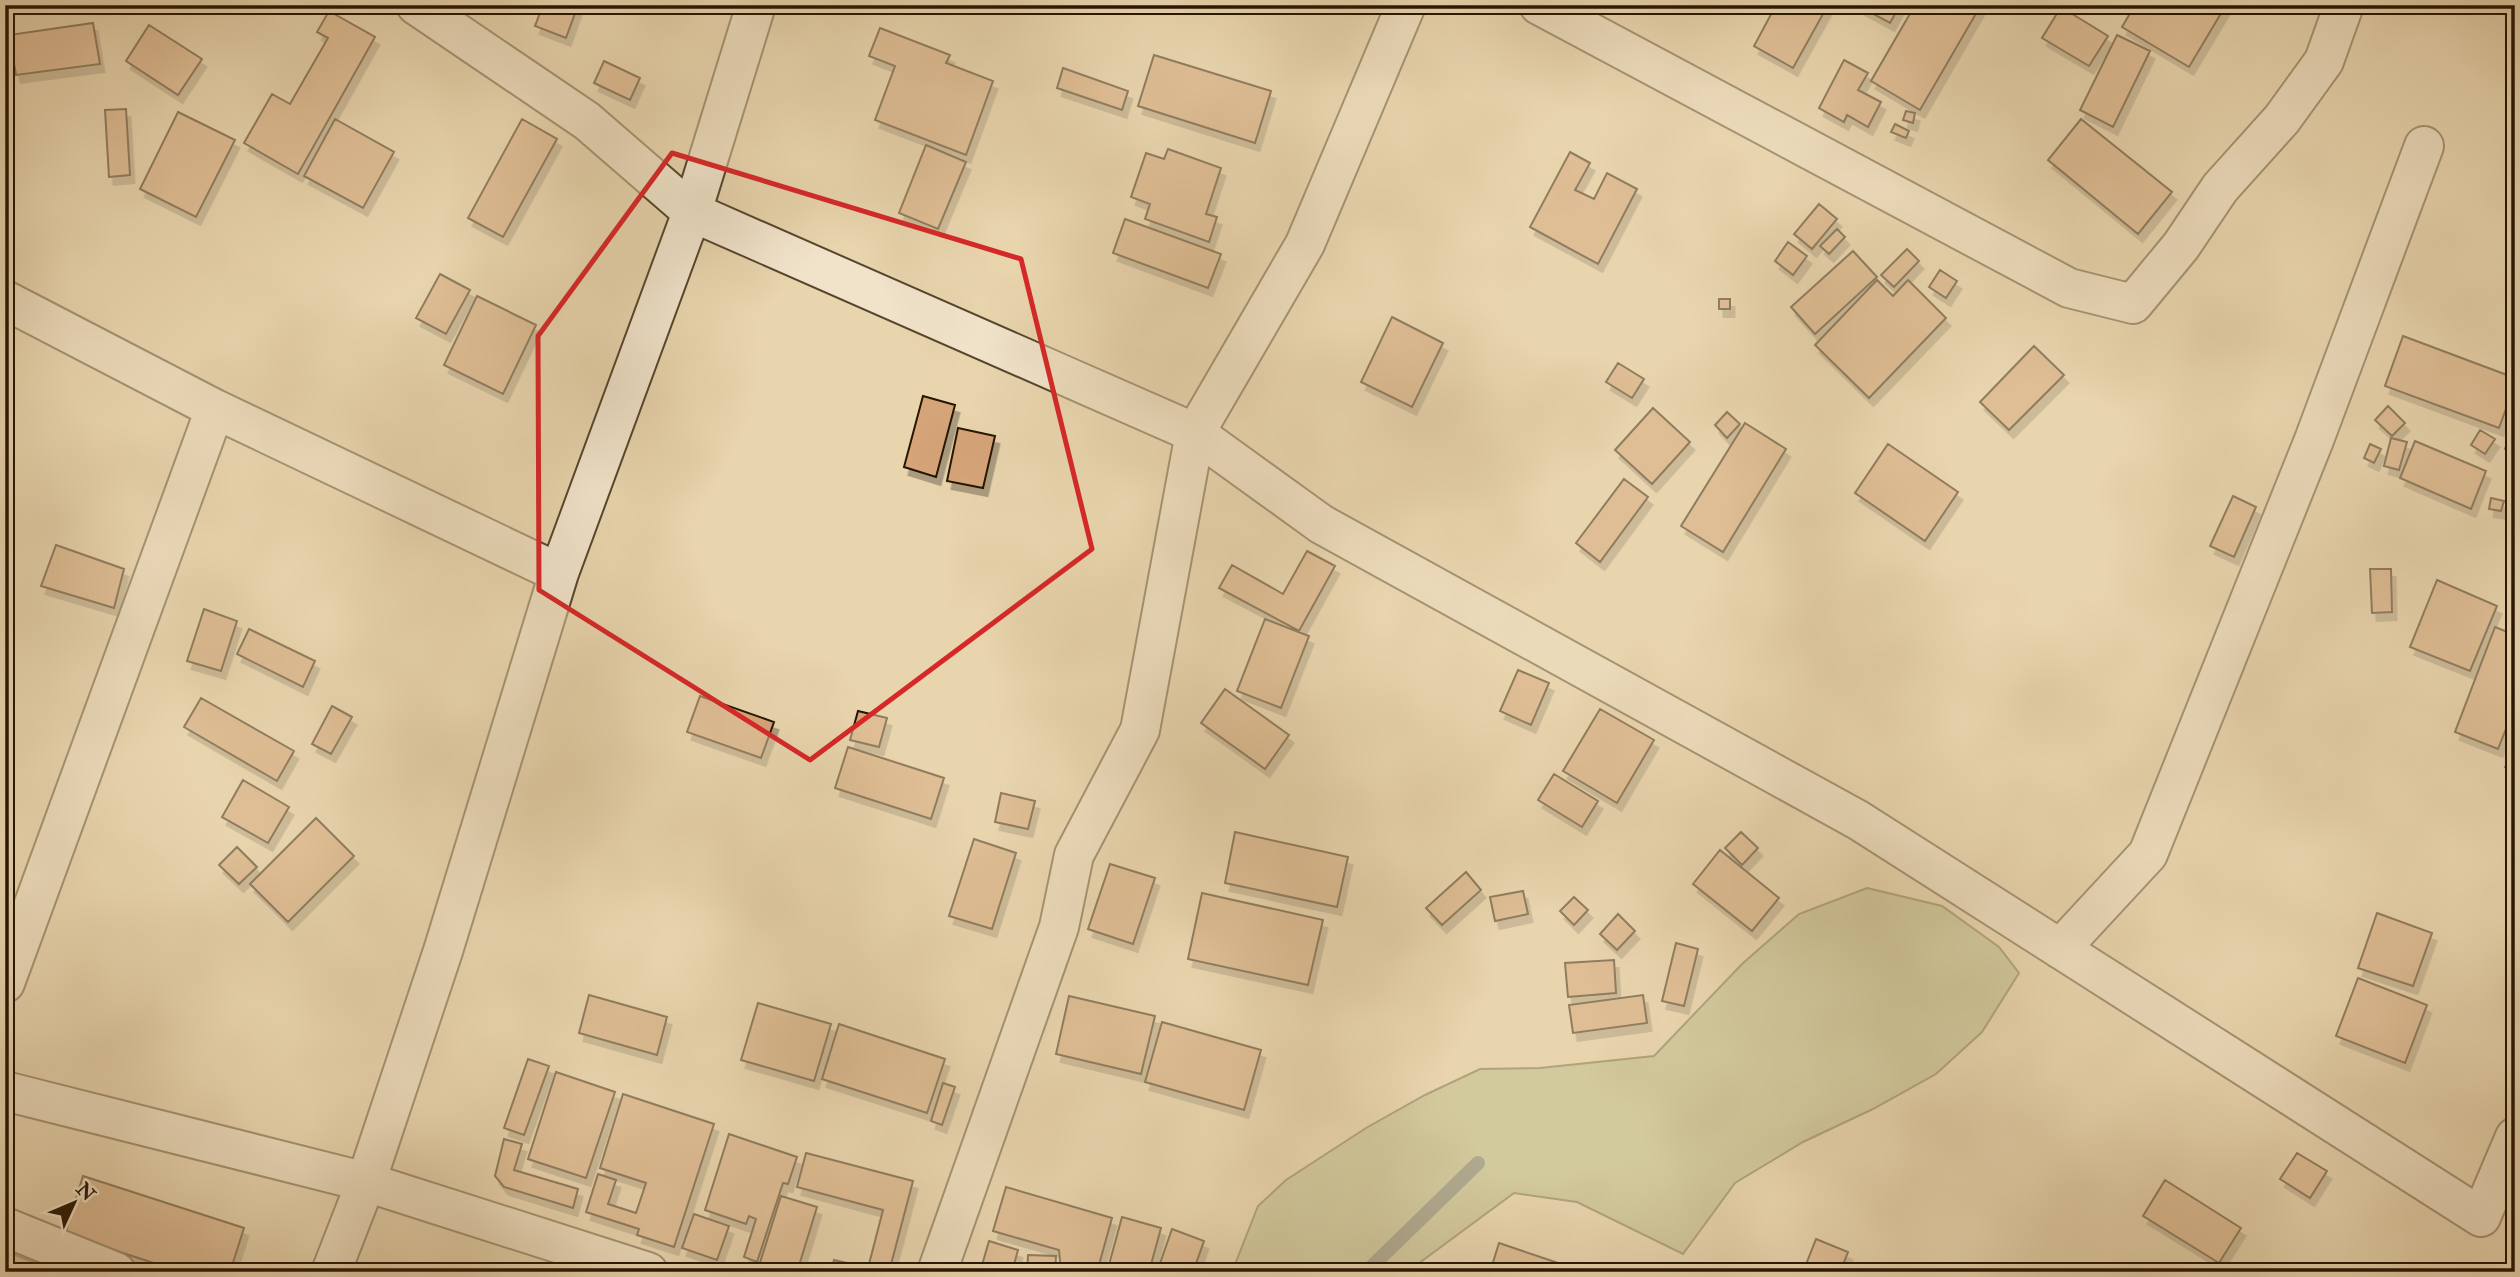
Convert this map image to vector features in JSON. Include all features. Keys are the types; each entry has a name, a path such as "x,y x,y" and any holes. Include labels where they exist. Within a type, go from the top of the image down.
{"street":[{"path":"416,5 587,121 692,212 1195,433 1321,524 1858,820 2481,1217 2515,1136"},
{"path":"331,1272 366,1182 443,951 559,573 692,212 756,5"},
{"path":"937,1272 1059,927 1074,855 1140,730 1195,433 1305,244 1406,5"},
{"path":"1539,5 2069,288 2133,304 2180,246 2220,188 2282,119 2324,61 2344,5"},
{"path":"2060,949 2148,854 2315,440 2424,146"},
{"path":"5,300 215,409 559,573"},
{"path":"5,983 215,409"},
{"path":"5,1091 366,1182 648,1272"},
{"path":"5,1227 116,1272"}],"highlighted area":[{"path":"672,153 1021,259 1092,549 810,760 539,590 538,336"}],"green space":[{"path":"1867,888 1942,906 1999,947 2019,973 1982,1032 1936,1074 1873,1109 1803,1142 1735,1183 1683,1254 1577,1202 1514,1193 1407,1272 1232,1272 1258,1206 1286,1180 1366,1128 1425,1095 1480,1069 1540,1068 1654,1056 1742,964 1799,914"},
{"path":"5,1251 58,1272 5,1272"}],"building":[{"path":"543,5 578,5 566,38 535,26"},
{"path":"1776,5 1828,5 1793,68 1754,46"},
{"path":"1857,5 1900,5 1890,23"},
{"path":"1915,5 1981,5 1920,110 1871,81"},
{"path":"2135,5 2226,5 2189,67 2122,27"},
{"path":"2061,7 2108,36 2089,66 2042,38"},
{"path":"329,11 375,37 298,174 244,143 272,94 290,104 328,38 317,32"},
{"path":"93,23 100,64 16,75 9,35"},
{"path":"149,25 202,59 178,95 126,61"},
{"path":"880,28 950,55 946,63 993,81 966,155 875,120 895,66 869,56"},
{"path":"2117,35 2150,51 2113,127 2080,110"},
{"path":"1154,55 1271,91 1255,143 1138,106"},
{"path":"1844,60 1868,73 1858,90 1881,102 1868,127 1847,115 1844,122 1819,108"},
{"path":"604,61 640,78 630,100 594,83"},
{"path":"1063,68 1128,91 1122,110 1057,88"},
{"path":"126,109 130,175 109,177 105,110"},
{"path":"1906,111 1915,113 1913,123 1903,120"},
{"path":"178,112 235,140 196,217 140,189"},
{"path":"335,119 394,152 363,208 304,176"},
{"path":"522,119 557,139 503,237 468,218"},
{"path":"2081,119 2172,192 2138,234 2048,160"},
{"path":"1895,124 1909,131 1906,138 1891,132"},
{"path":"926,145 966,162 938,229 899,213"},
{"path":"1168,149 1221,168 1206,214 1217,217 1209,242 1145,219 1150,204 1131,197 1146,153 1164,159"},
{"path":"1570,152 1590,163 1575,190 1594,199 1607,173 1637,189 1598,264 1530,227"},
{"path":"1819,204 1837,219 1812,249 1794,234"},
{"path":"1125,219 1221,254 1208,288 1113,253"},
{"path":"1837,229 1845,237 1829,254 1820,246"},
{"path":"1788,242 1807,256 1793,275 1775,261"},
{"path":"1907,249 1919,261 1894,287 1881,275"},
{"path":"1853,251 1877,277 1815,334 1791,307"},
{"path":"1940,270 1957,281 1946,298 1929,287"},
{"path":"440,274 470,290 446,334 416,318"},
{"path":"1877,280 1893,296 1908,280 1946,318 1869,398 1815,345"},
{"path":"477,296 536,325 503,394 444,365"},
{"path":"1719,299 1730,299 1730,309 1719,309"},
{"path":"1392,317 1443,343 1412,407 1361,382"},
{"path":"2403,336 2515,378 2499,428 2385,386"},
{"path":"2034,346 2064,375 2009,430 1980,402"},
{"path":"1618,363 1644,379 1632,398 1606,382"},
{"path":"923,396 955,405 936,477 904,467"},
{"path":"2388,406 2405,423 2392,436 2375,420"},
{"path":"1653,408 1690,442 1652,484 1615,450"},
{"path":"1727,412 1740,424 1727,438 1715,425"},
{"path":"2515,421 2515,453 2505,449"},
{"path":"1745,423 1786,449 1723,552 1681,526"},
{"path":"958,428 995,436 983,488 947,481"},
{"path":"2480,430 2495,439 2485,454 2471,445"},
{"path":"2391,438 2407,442 2399,470 2384,466"},
{"path":"2415,441 2486,471 2471,509 2400,478"},
{"path":"1888,444 1958,492 1925,541 1855,493"},
{"path":"2370,444 2381,449 2374,463 2364,458"},
{"path":"1624,479 1648,497 1600,562 1576,543"},
{"path":"2233,496 2256,507 2234,557 2210,546"},
{"path":"2491,498 2504,501 2501,511 2489,509"},
{"path":"56,545 124,569 114,608 41,586"},
{"path":"1307,551 1335,566 1299,631 1219,588 1232,565 1283,594"},
{"path":"2370,569 2391,569 2392,612 2372,613"},
{"path":"2437,580 2497,606 2470,671 2410,647"},
{"path":"204,609 237,621 221,671 187,661"},
{"path":"1265,619 1309,636 1281,708 1237,691"},
{"path":"2495,627 2515,635 2515,706 2498,749 2455,732"},
{"path":"249,629 315,661 303,687 237,654"},
{"path":"1518,670 1549,683 1531,725 1500,711"},
{"path":"1225,689 1289,735 1265,769 1201,723"},
{"path":"700,696 774,722 761,758 687,732"},
{"path":"201,698 294,751 277,781 184,727"},
{"path":"332,706 352,717 331,754 312,744"},
{"path":"1600,709 1654,740 1617,803 1563,771"},
{"path":"858,711 887,718 879,747 850,740"},
{"path":"848,747 944,778 931,819 835,788"},
{"path":"2515,757 2515,777 2505,767"},
{"path":"1554,774 1598,801 1582,827 1538,800"},
{"path":"243,780 289,807 268,843 222,817"},
{"path":"1001,793 1035,801 1028,829 995,822"},
{"path":"316,818 354,856 288,922 250,884"},
{"path":"1235,832 1348,857 1337,907 1225,883"},
{"path":"1741,832 1758,848 1742,865 1725,848"},
{"path":"974,839 1016,853 992,929 949,916"},
{"path":"237,847 257,867 239,884 219,865"},
{"path":"1720,850 1779,898 1752,931 1693,884"},
{"path":"1110,864 1155,878 1133,944 1088,929"},
{"path":"1466,872 1481,890 1442,925 1426,908"},
{"path":"1523,891 1528,914 1495,921 1490,897"},
{"path":"1202,893 1323,920 1308,985 1188,959"},
{"path":"1574,897 1588,910 1574,925 1560,911"},
{"path":"2377,913 2432,933 2413,986 2358,968"},
{"path":"1618,914 1635,931 1617,950 1600,934"},
{"path":"1676,943 1698,949 1684,1006 1662,1001"},
{"path":"1614,960 1616,993 1568,997 1565,963"},
{"path":"2358,978 2427,1005 2405,1063 2336,1036"},
{"path":"589,995 667,1017 657,1055 579,1033"},
{"path":"1643,995 1647,1023 1573,1033 1569,1005"},
{"path":"1069,996 1155,1016 1141,1074 1056,1054"},
{"path":"758,1003 831,1024 814,1081 741,1060"},
{"path":"1162,1022 1261,1050 1244,1110 1145,1082"},
{"path":"839,1024 945,1059 927,1113 822,1079"},
{"path":"528,1059 549,1066 524,1135 504,1128"},
{"path":"556,1072 615,1092 586,1178 528,1159"},
{"path":"943,1083 955,1087 942,1125 931,1121"},
{"path":"623,1094 714,1124 674,1247 637,1235 639,1229 586,1212 598,1174 616,1180 608,1204 636,1213 646,1183 600,1168"},
{"path":"729,1134 797,1157 788,1184 783,1183 757,1262 744,1257 756,1219 749,1216 746,1224 705,1210"},
{"path":"504,1139 522,1144 514,1170 578,1189 573,1208 504,1187 495,1176"},
{"path":"806,1153 913,1181 889,1272 831,1272 834,1260 868,1268 883,1210 797,1187"},
{"path":"2297,1153 2327,1171 2310,1198 2280,1179"},
{"path":"83,1176 244,1228 230,1272 181,1272 65,1234"},
{"path":"2165,1180 2241,1228 2219,1263 2143,1216"},
{"path":"1006,1187 1112,1218 1097,1272 1061,1272 1059,1250 993,1231"},
{"path":"781,1196 817,1207 797,1272 766,1272 758,1269"},
{"path":"694,1214 729,1226 717,1260 682,1248"},
{"path":"1122,1217 1161,1228 1149,1272 1107,1272"},
{"path":"1172,1229 1204,1241 1193,1272 1157,1272"},
{"path":"1816,1239 1848,1252 1840,1272 1803,1272"},
{"path":"989,1241 1018,1250 1012,1272 980,1272"},
{"path":"1499,1243 1558,1263 1555,1272 1490,1272"},
{"path":"1028,1255 1056,1256 1055,1272 1027,1272"}],"waterway":[{"path":"1366,1272 1478,1163"}]}
